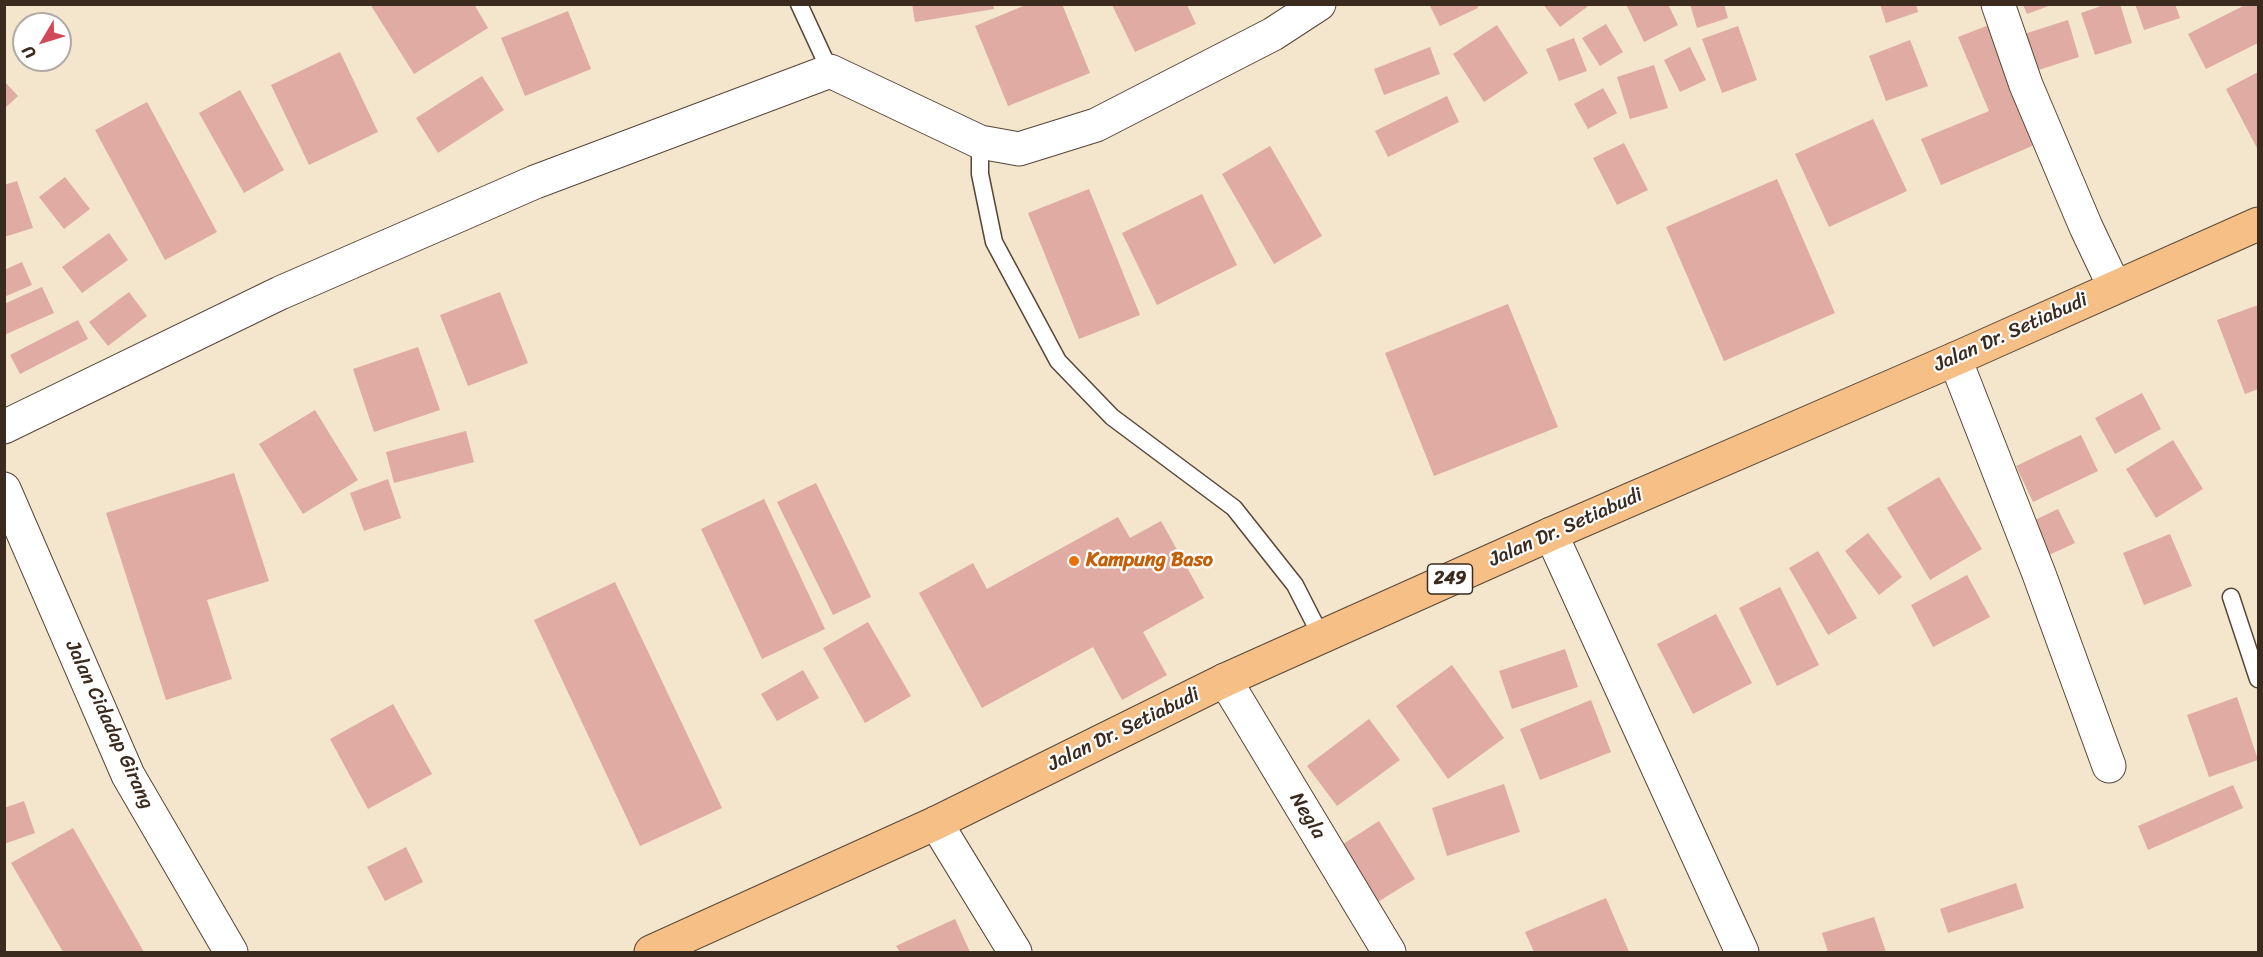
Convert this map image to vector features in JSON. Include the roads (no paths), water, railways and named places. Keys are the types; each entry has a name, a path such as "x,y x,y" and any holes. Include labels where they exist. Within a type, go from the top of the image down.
{"main road":[{"name":"Jalan Dr. Setiabudi","path":"651,952 936,823 1225,680 1321,636 2259,224"}],"street":[{"path":"4,428 280,292 534,182 830,71 980,142 1019,148 1096,125 1273,34 1319,4"},
{"path":"1998,4 2026,85 2086,227 2114,286"},
{"path":"1955,359 2039,574 2109,766"},
{"name":"Jalan Cidadap Girang","path":"4,489 128,775 231,952"},
{"path":"1551,534 1742,952"},
{"name":"Negla","path":"1225,680 1389,952"},
{"path":"936,823 1015,952"}],"lane":[{"path":"799,4 830,71"},
{"path":"980,142 980,174 994,242 1058,361 1112,417 1234,508 1295,585 1321,636"},
{"path":"2231,597 2259,679"}],"place":[{"name":"Kampung Baso","path":"1074,561"}]}
